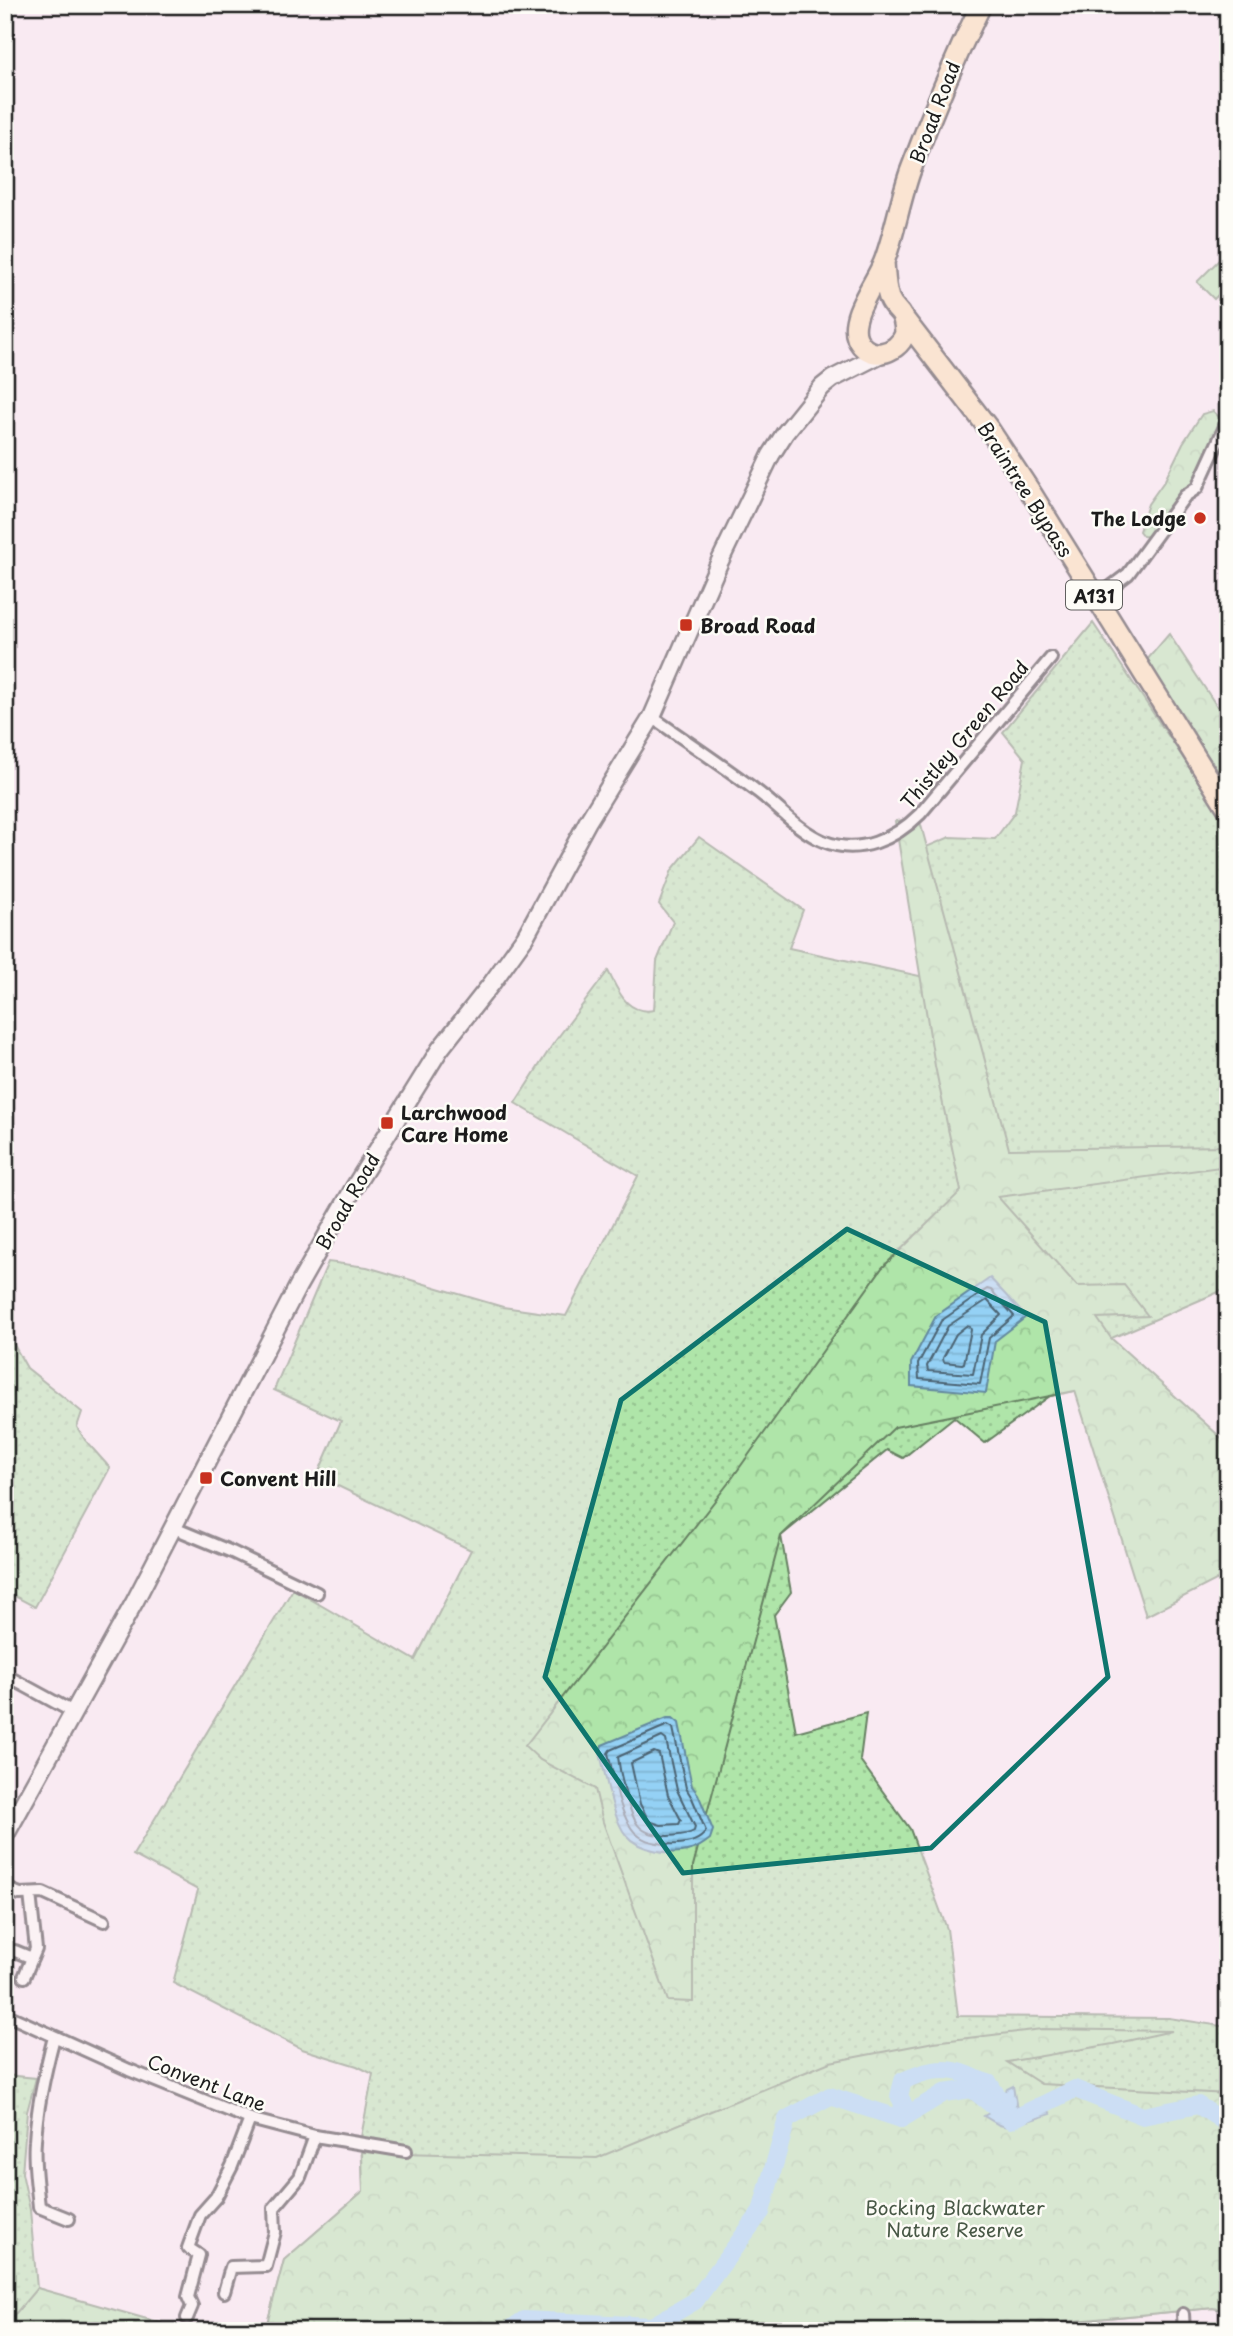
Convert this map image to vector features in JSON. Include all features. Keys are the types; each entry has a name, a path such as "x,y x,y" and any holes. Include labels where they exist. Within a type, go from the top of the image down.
{"highway":[{"name":"Broad Road","path":"858,340 855,331 856,319 884,262 910,172 950,69 981,5"},
{"name":"Broad Road","path":"884,262 887,295 905,320"},
{"path":"861,310 878,302 892,304"},
{"path":"889,351 905,334 905,320"},
{"name":"Braintree Bypass","path":"905,320 989,429 1228,809"},
{"name":"A131","path":"858,340 873,352 889,351"},
{"name":"Braintree Bypass","path":"889,351 916,356 954,386"}],"main road":[{"name":"Broad Road","path":"174,1528 298,1286 355,1186 440,1049 525,937 587,821 652,717 719,563 771,455 804,408 850,358 858,340"},
{"name":"Broad Road","path":"832,379 889,351"},
{"path":"5,1836 174,1528"}],"street":[{"path":"1096,598 1128,574 1185,496 1197,488 1228,420"},
{"name":"Thistley Green Road","path":"652,717 758,791 811,834 837,845 877,844 907,828 1051,658"},
{"path":"174,1528 232,1552 317,1593"},
{"path":"5,1675 73,1712"},
{"path":"5,1888 20,1894 43,1893 104,1921"},
{"path":"24,1977 36,1949 30,1894"},
{"path":"15,1951 32,1958"},
{"name":"Convent Lane","path":"5,2014 214,2106 250,2119 314,2136 406,2151"},
{"path":"54,2037 39,2108 35,2170 39,2207 69,2219"},
{"path":"187,2318 199,2255 188,2248 200,2215 216,2197 232,2166 250,2119"},
{"path":"223,2292 231,2267 266,2266 275,2232 274,2208 300,2177 314,2136"},
{"path":"190,2301 204,2310"},
{"path":"1183,2314 1184,2331"}],"highlighted area":[{"path":"847,1229 1045,1322 1108,1677 931,1848 683,1873 545,1677 621,1400"}],"green space":[{"path":"1228,251 1228,285 1214,299 1197,282"},
{"path":"1213,411 1219,417 1220,428 1190,487 1150,537 1143,536 1139,531 1148,504 1165,480 1183,443 1202,414"},
{"name":"Bocking Blackwater Nature Reserve","path":"1093,623 1228,825 1228,1288 1086,1349 1075,1391 1050,1396 985,1443 954,1417 903,1458 887,1450 781,1536 791,1592 774,1615 796,1732 866,1713 860,1760 910,1829 947,1929 958,2016 1169,2018 1228,2027 1228,2311 1213,2308 999,2328 998,2331 265,2331 284,2260 363,2191 361,2137 373,2074 357,2066 302,2049 173,1983 198,1890 133,1855 293,1589 415,1660 471,1550 317,1476 341,1421 274,1390 328,1262 367,1267 503,1307 566,1316 638,1176 515,1103 553,1044 608,971 624,1000 636,1009 654,1010 657,961 673,922 659,904 672,870 699,837 803,910 789,948 938,980 919,850 950,837 995,839 1015,812 1025,759 1003,732"},
{"path":"1169,634 1228,723 1228,787 1146,661"},
{"path":"919,818 1009,1149 1228,1146 1228,1166 998,1197 1077,1286 1124,1285 1148,1316 1097,1318 1111,1338 1228,1444 1228,1574 1146,1616 1075,1391 895,1427 781,1536 693,1866 693,2002 668,2001 603,1822 595,1789 540,1760 525,1746 730,1481 882,1268 961,1191 935,1066 895,821"},
{"path":"5,1329 27,1368 82,1412 77,1427 110,1468 35,1607 5,1591"},
{"name":"Bocking Blackwater Nature Reserve","path":"1042,2029 1172,2031 1007,2062 1041,2084 1228,2094 1228,2311 1213,2308 999,2328 998,2331 265,2331 284,2260 363,2191 362,2152 597,2158 830,2062 934,2042"},
{"path":"5,2075 36,2078 27,2112 22,2173 30,2210 37,2288 170,2331 5,2331"},
{"path":"37,2288 161,2323 170,2331 5,2331 5,2326"}],"water":[{"path":"990,1278 1026,1317 995,1341 986,1393 911,1386 911,1363 936,1316"},
{"path":"667,1718 673,1718 679,1723 692,1786 713,1830 706,1842 683,1852 656,1851 639,1845 626,1835 613,1808 600,1753 602,1745"},
{"path":"1013,2086 1016,2104 1021,2111 1038,2114 1049,2111 1051,2114 1008,2127 984,2116 1006,2103 1004,2094"}],"waterway":[{"path":"901,2119 903,2103 899,2096 903,2081 932,2071 947,2070 967,2074 989,2083 997,2096 1006,2101"},
{"path":"508,2331 524,2320 652,2326 695,2301 761,2212 787,2119 830,2096 901,2119 944,2093 972,2089 1011,2120 1075,2089 1143,2116 1198,2105 1228,2124"}],"place":[{"name":"The Lodge","path":"1200,518"},
{"name":"Broad Road","path":"686,625"},
{"name":"Larchwood Care Home","path":"387,1123"},
{"name":"Convent Hill","path":"206,1478"}]}
